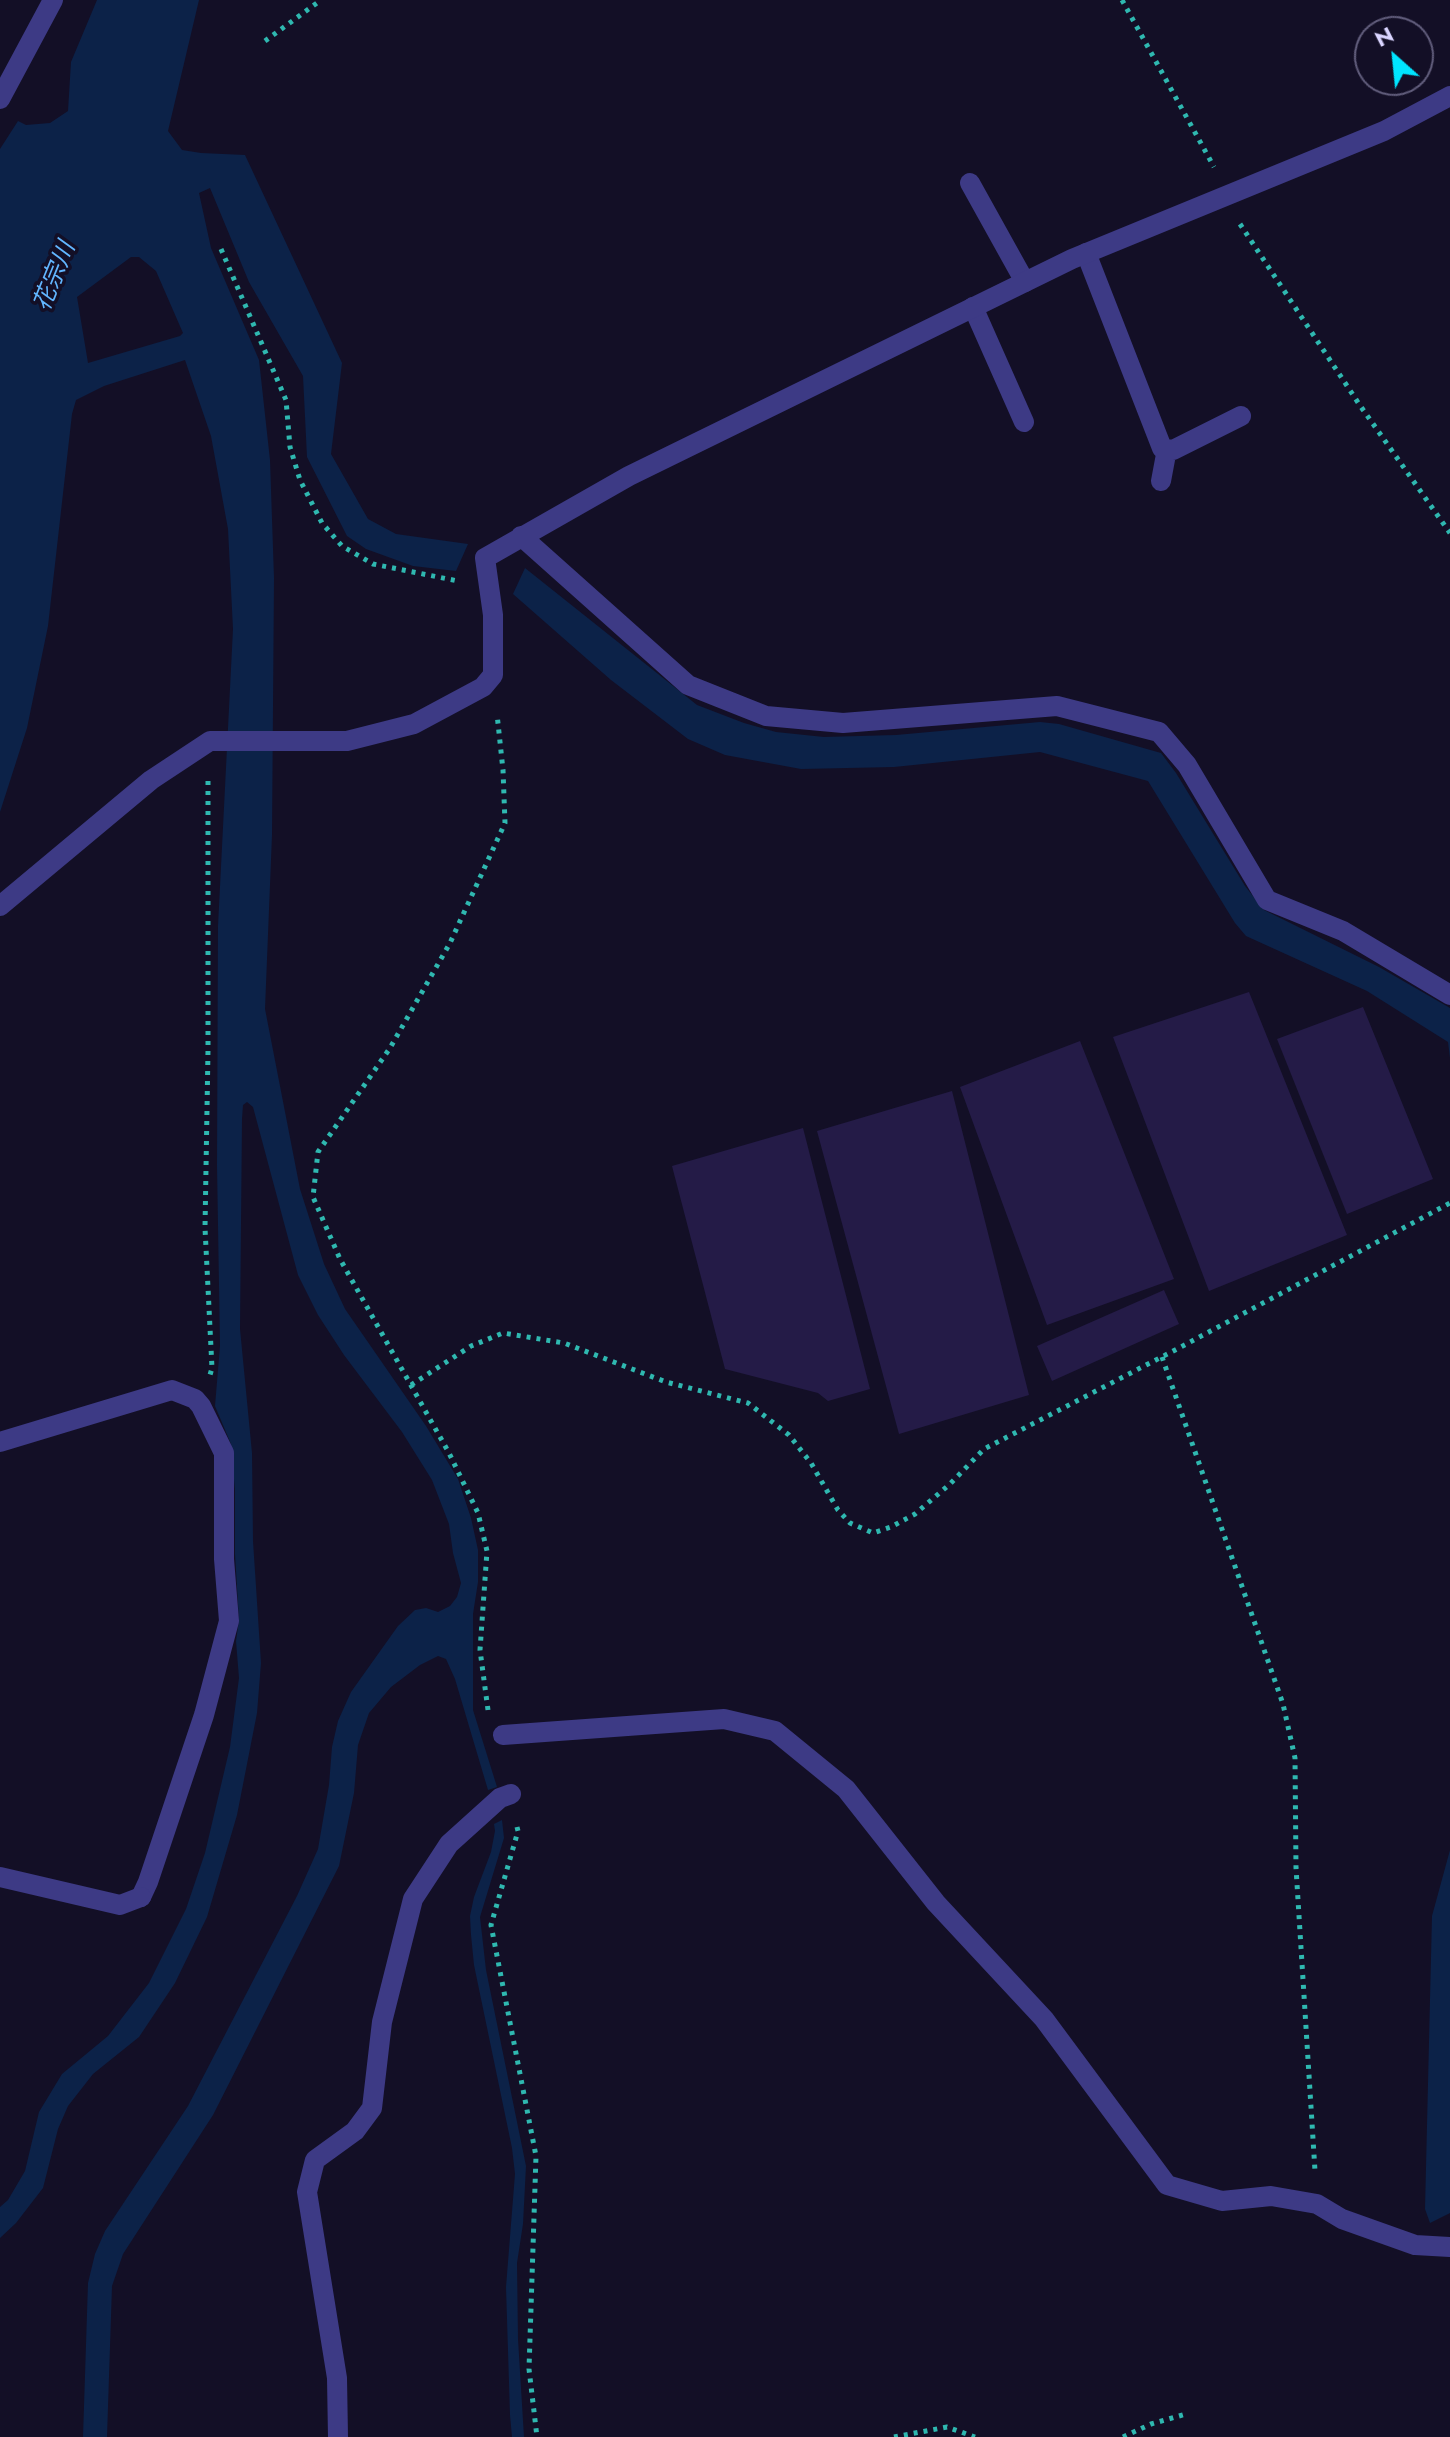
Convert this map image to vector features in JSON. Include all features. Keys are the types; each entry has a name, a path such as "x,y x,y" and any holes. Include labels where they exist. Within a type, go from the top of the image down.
{"street":[{"path":"0,99 53,0"},
{"path":"0,906 151,780 210,741 347,741 414,724 483,687 493,675 493,615 485,558 521,536 629,476 1086,253 1384,131 1450,96"},
{"path":"970,183 1025,282"},
{"path":"1086,253 1162,448 1173,450 1241,416"},
{"path":"973,307 1024,422"},
{"path":"1161,481 1167,449"},
{"path":"521,536 688,685 766,716 843,723 1057,706 1159,732 1187,765 1267,900 1343,931 1450,995"},
{"path":"0,1442 172,1390 195,1399 224,1453 224,1559 229,1621 204,1715 141,1897 120,1905 0,1877"},
{"path":"503,1735 724,1719 775,1731 846,1789 936,1903 1044,2019 1167,2185 1222,2201 1271,2196 1317,2204 1342,2219 1415,2245 1450,2247"},
{"path":"338,2437 337,2378 307,2192 315,2160 355,2131 372,2108 382,2022 413,1899 449,1844 500,1798 511,1794"}],"path":[{"path":"265,41 321,0"},
{"path":"1122,0 1225,195 1359,404 1450,533"},
{"path":"221,249 286,400 290,447 300,480 322,523 342,546 373,564 461,582 489,583"},
{"path":"493,675 505,823 450,943 390,1048 318,1152 313,1197 340,1259 449,1453 478,1513 487,1551 480,1650 487,1709 503,1735"},
{"path":"201,1406 212,1368 205,1228 207,789 210,741"},
{"path":"411,1385 471,1346 503,1333 564,1343 666,1382 748,1403 789,1435 811,1463 838,1510 850,1523 873,1533 915,1514 984,1449 1450,1203"},
{"path":"1162,1357 1283,1704 1295,1758 1296,1868 1317,2204"},
{"path":"511,1794 518,1831 491,1925 536,2156 529,2369 537,2437"},
{"path":"1123,2437 1151,2424 1186,2414"},
{"path":"894,2437 947,2427 975,2437"}],"water":[{"name":"花宗川","path":"97,0 199,0 168,131 182,150 245,155 342,363 331,454 368,519 396,534 468,544 456,571 413,566 366,549 347,536 307,457 303,376 249,282 210,188 199,193 211,248 259,360 270,460 274,578 272,835 265,1009 300,1189 324,1264 345,1309 426,1426 458,1479 471,1518 478,1550 478,1582 473,1614 473,1710 497,1787 488,1790 455,1679 446,1659 438,1656 420,1665 391,1687 369,1713 358,1745 354,1793 339,1866 213,2115 123,2254 112,2286 107,2437 83,2437 88,2283 95,2254 105,2231 188,2106 297,1896 318,1849 332,1747 338,1721 351,1692 398,1626 415,1610 426,1608 438,1612 450,1606 457,1597 461,1583 449,1524 432,1480 402,1432 344,1355 318,1315 298,1275 253,1107 247,1102 243,1105 242,1119 240,1329 252,1453 253,1541 261,1663 257,1713 237,1815 207,1917 175,1983 139,2037 93,2074 68,2106 58,2129 43,2188 0,2238 0,2207 8,2200 25,2171 39,2112 62,2074 108,2036 149,1983 186,1909 205,1853 230,1747 239,1678 231,1444 215,1406 220,1346 218,926 233,629 228,529 211,436 185,360 104,386 76,400 48,626 27,728 0,812 0,149 18,121 26,125 50,123 68,111 71,62","holes":["131,257 139,257 156,271 183,333 88,363 77,297"]},
{"path":"525,568 697,705 744,723 776,732 824,737 896,735 1040,722 1059,724 1161,753 1245,886 1264,910 1379,967 1450,1008 1450,1058 1448,1042 1367,991 1246,936 1148,781 1040,752 894,767 801,769 725,755 688,739 611,680 513,594"},
{"path":"502,1820 504,1838 480,1917 486,1970 526,2166 517,2263 524,2437 512,2437 510,2415 506,2287 515,2174 474,1965 470,1916 491,1852 494,1824"},
{"path":"1450,1850 1450,2213 1430,2223 1425,2209 1432,1916"}],"building":[{"path":"1249,992 1347,1235 1209,1291 1113,1037"},
{"path":"1363,1007 1433,1179 1347,1214 1277,1039"},
{"path":"1080,1041 1174,1279 1047,1325 960,1087"},
{"path":"952,1091 1029,1395 899,1434 817,1131"},
{"path":"803,1128 870,1389 828,1401 818,1393 725,1369 672,1166"},
{"path":"1164,1290 1179,1324 1052,1381 1037,1346"}]}
